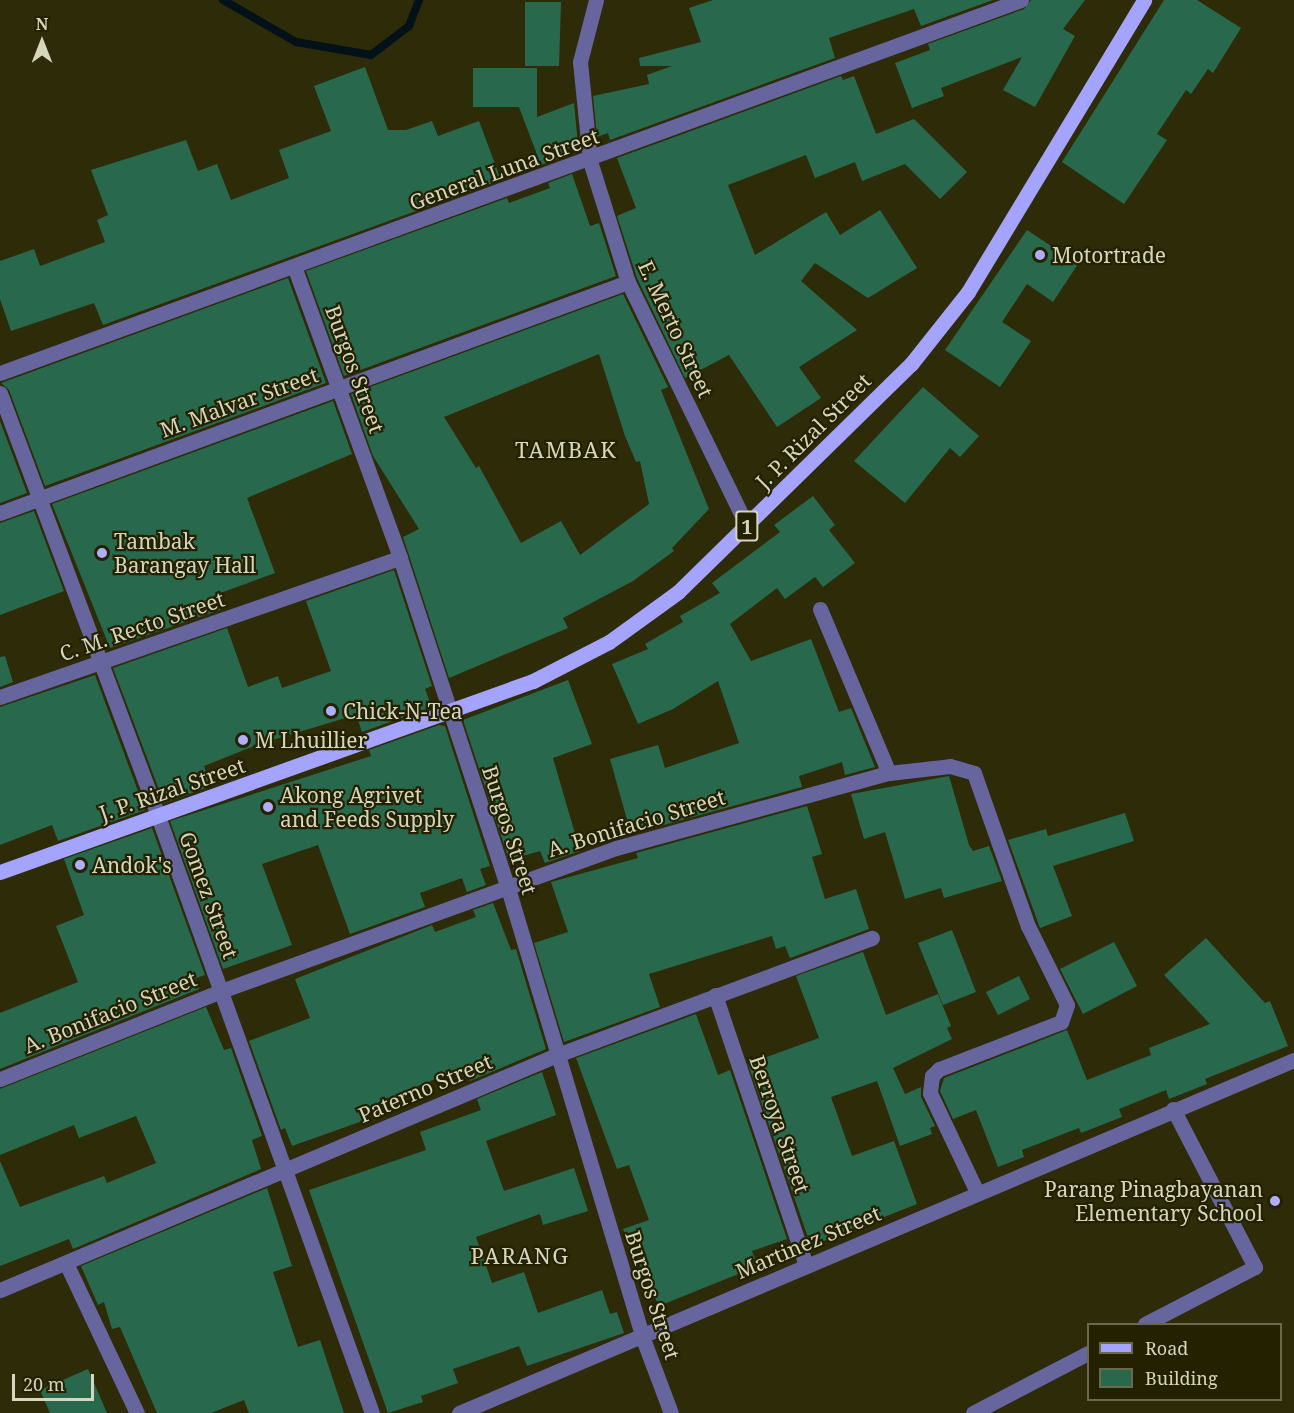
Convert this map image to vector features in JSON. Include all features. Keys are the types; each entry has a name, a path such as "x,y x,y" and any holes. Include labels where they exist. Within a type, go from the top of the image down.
{"main road":[{"name":"J. P. Rizal Street","path":"0,872 450,713 533,681 609,642 678,592 911,364 968,292 1144,0"}],"street":[{"name":"E. Merto Street","path":"596,0 580,62 590,161 628,282 747,526"},
{"name":"General Luna Street","path":"0,373 590,161 1022,0"},
{"name":"Burgos Street","path":"294,266 340,387 400,558 507,885 556,1055 642,1336 671,1413"},
{"name":"M. Malvar Street","path":"0,513 628,282"},
{"name":"Gomez Street","path":"0,393 158,816 372,1413"},
{"name":"C. M. Recto Street","path":"0,698 400,558"},
{"path":"820,609 889,773"},
{"name":"A. Bonifacio Street","path":"0,1078 221,991 507,885 616,848 889,773 950,766 974,773 1028,926 1067,1005 1067,1013 1061,1022 939,1069 933,1077 930,1093 977,1192"},
{"name":"Paterno Street","path":"0,1290 556,1055 872,938"},
{"name":"Berroya Street","path":"715,995 806,1266"},
{"name":"Martinez Street","path":"459,1413 1173,1109 1294,1060"},
{"path":"1147,1323 1256,1267 1173,1109"},
{"path":"66,1263 137,1413"},
{"path":"973,1413 1087,1354"}],"building":[{"path":"713,0 993,0 921,26 914,9 849,31 829,38 835,58 610,140 608,133 597,137 593,96 649,84 647,75 672,66 640,66 639,58 701,42 689,8"},
{"path":"1031,0 1085,0 1063,29 1075,36 1035,107 1003,90 1022,57 941,88 944,96 912,108 895,63 930,50 928,44 1024,9"},
{"path":"1164,0 1197,0 1241,28 1213,73 1208,69 1191,94 1186,90 1157,134 1167,140 1124,204 1062,162"},
{"path":"525,2 561,2 559,66 525,66"},
{"path":"365,67 388,130 406,130 432,121 438,136 479,121 501,180 103,325 94,303 11,331 0,299 0,261 34,249 40,266 105,242 97,220 108,215 91,170 186,140 198,171 217,164 231,200 289,178 279,150 331,131 314,86"},
{"path":"473,68 537,68 537,117 574,103 578,144 563,150 565,156 541,165 519,107 473,107"},
{"path":"841,76 843,80 854,76 876,134 914,119 967,172 940,199 905,164 862,181 855,162 815,178 806,155 728,185 755,255 826,212 840,235 880,210 917,268 868,298 815,263 801,281 857,330 799,367 821,398 777,427 729,355 685,378 637,278 617,216 636,208 617,158"},
{"path":"572,174 590,226 599,223 616,276 344,376 306,271 507,198 509,203 550,188 548,183"},
{"path":"1027,230 1078,264 1053,302 1027,284 1002,322 1031,341 1000,387 945,350"},
{"path":"288,278 326,383 45,486 9,390 1,383"},
{"path":"623,294 668,387 661,390 709,509 672,548 674,551 633,581 563,618 568,628 449,678 403,537 419,529 373,456 351,394","holes":["599,354 625,436 636,462 640,461 649,504 580,555 561,521 521,543 479,466 476,468 444,417"]},
{"path":"923,387 979,436 960,457 950,448 905,503 854,461"},
{"path":"333,401 352,454 247,498 275,573 215,595 220,610 110,648 52,504"},
{"path":"0,421 27,493 0,503"},
{"path":"813,496 835,525 829,530 855,563 823,587 815,577 785,599 777,588 730,624 751,661 811,639 839,712 851,708 875,767 845,775 842,762 799,776 802,787 631,834 610,759 658,745 665,768 739,743 718,681 673,709 638,724 612,664 648,649 645,644 683,622 680,616 720,593 712,583 780,532 774,525"},
{"path":"34,511 64,591 0,615 0,523"},
{"path":"394,570 432,686 425,689 432,707 362,732 357,717 349,717 259,744 204,766 211,786 164,803 113,668 227,628 248,687 278,676 282,688 331,671 306,601"},
{"path":"5,656 13,682 0,687 0,657"},
{"path":"95,675 145,810 58,841 52,825 0,845 0,707"},
{"path":"568,680 592,744 553,758 580,851 545,863 540,851 509,860 463,720"},
{"path":"439,725 445,726 490,866 480,869 486,885 467,892 462,878 420,893 425,907 350,934 318,845 262,864 292,945 223,969 170,821 371,756 369,750"},
{"path":"949,776 969,845 973,851 989,846 1002,881 944,898 941,888 905,899 885,832 864,839 851,794"},
{"path":"807,806 822,854 812,857 825,899 856,889 869,929 790,958 785,946 776,949 772,936 649,974 660,1007 564,1042 534,943 568,932 551,882 638,858 636,853"},
{"path":"1125,813 1134,841 1053,866 1072,916 1040,928 1008,840 1046,829 1048,836"},
{"path":"152,828 205,975 194,979 199,989 0,1069 0,1013 78,982 56,926 84,915 64,859"},
{"path":"493,903 511,950 516,949 546,1049 470,1081 465,1068 420,1085 366,1113 368,1119 292,1146 285,1128 281,1130 249,1041 310,1018 295,979 432,925 435,932 476,917 473,910"},
{"path":"952,930 976,992 943,1005 918,943"},
{"path":"1206,938 1265,1003 1270,1001 1288,1046 1205,1079 1207,1084 1169,1099 1166,1090 1119,1109 1122,1117 1081,1133 1079,1128 1022,1150 1024,1157 998,1167 976,1110 953,1119 940,1091 944,1078 1067,1030 1087,1080 1151,1055 1149,1048 1210,1024 1164,975"},
{"path":"1114,942 1137,986 1083,1014 1060,969"},
{"path":"863,952 886,1015 938,994 951,1026 947,1028 952,1039 893,1068 905,1094 921,1087 921,1097 935,1126 930,1128 932,1134 900,1146 877,1081 831,1097 852,1156 894,1141 917,1204 811,1246 748,1064 819,1038 796,976"},
{"path":"1019,976 1030,999 998,1015 986,992"},
{"path":"206,1007 224,1050 231,1048 262,1136 252,1140 261,1169 73,1249 69,1239 0,1266 0,1161 20,1207 104,1176 107,1183 156,1163 136,1116 79,1138 74,1125 0,1155 0,1089"},
{"path":"696,1014 718,1075 730,1070 787,1239 752,1251 758,1266 659,1306 623,1229 649,1220 629,1165 617,1169 576,1058"},
{"path":"542,1072 556,1115 486,1141 504,1191 574,1168 588,1211 543,1225 540,1214 476,1237 492,1283 524,1272 538,1313 602,1290 610,1314 617,1312 624,1333 527,1366 519,1346 453,1369 458,1383 421,1396 423,1402 388,1413 309,1190 426,1150 420,1132 481,1110 477,1099"},
{"path":"267,1188 292,1266 273,1272 298,1347 320,1340 344,1413 249,1413 244,1400 211,1413 157,1413 120,1327 112,1329 104,1302 98,1305 81,1266"},
{"path":"88,1369 107,1413 50,1413 40,1390"}],"waterway":[{"path":"223,0 296,42 371,55 409,26 419,0"}],"place":[{"name":"Motortrade","path":"1040,255"},
{"name":"Tambak Barangay Hall","path":"102,553"},
{"name":"Chick-N-Tea","path":"331,711"},
{"name":"M Lhuillier","path":"243,740"},
{"name":"Akong Agrivet and Feeds Supply","path":"268,807"},
{"name":"Andok's","path":"80,865"},
{"name":"Parang Pinagbayanan Elementary School","path":"1275,1201"}],"district":[{"name":"TAMBAK","path":"566,450"},
{"name":"PARANG","path":"520,1256"}]}
